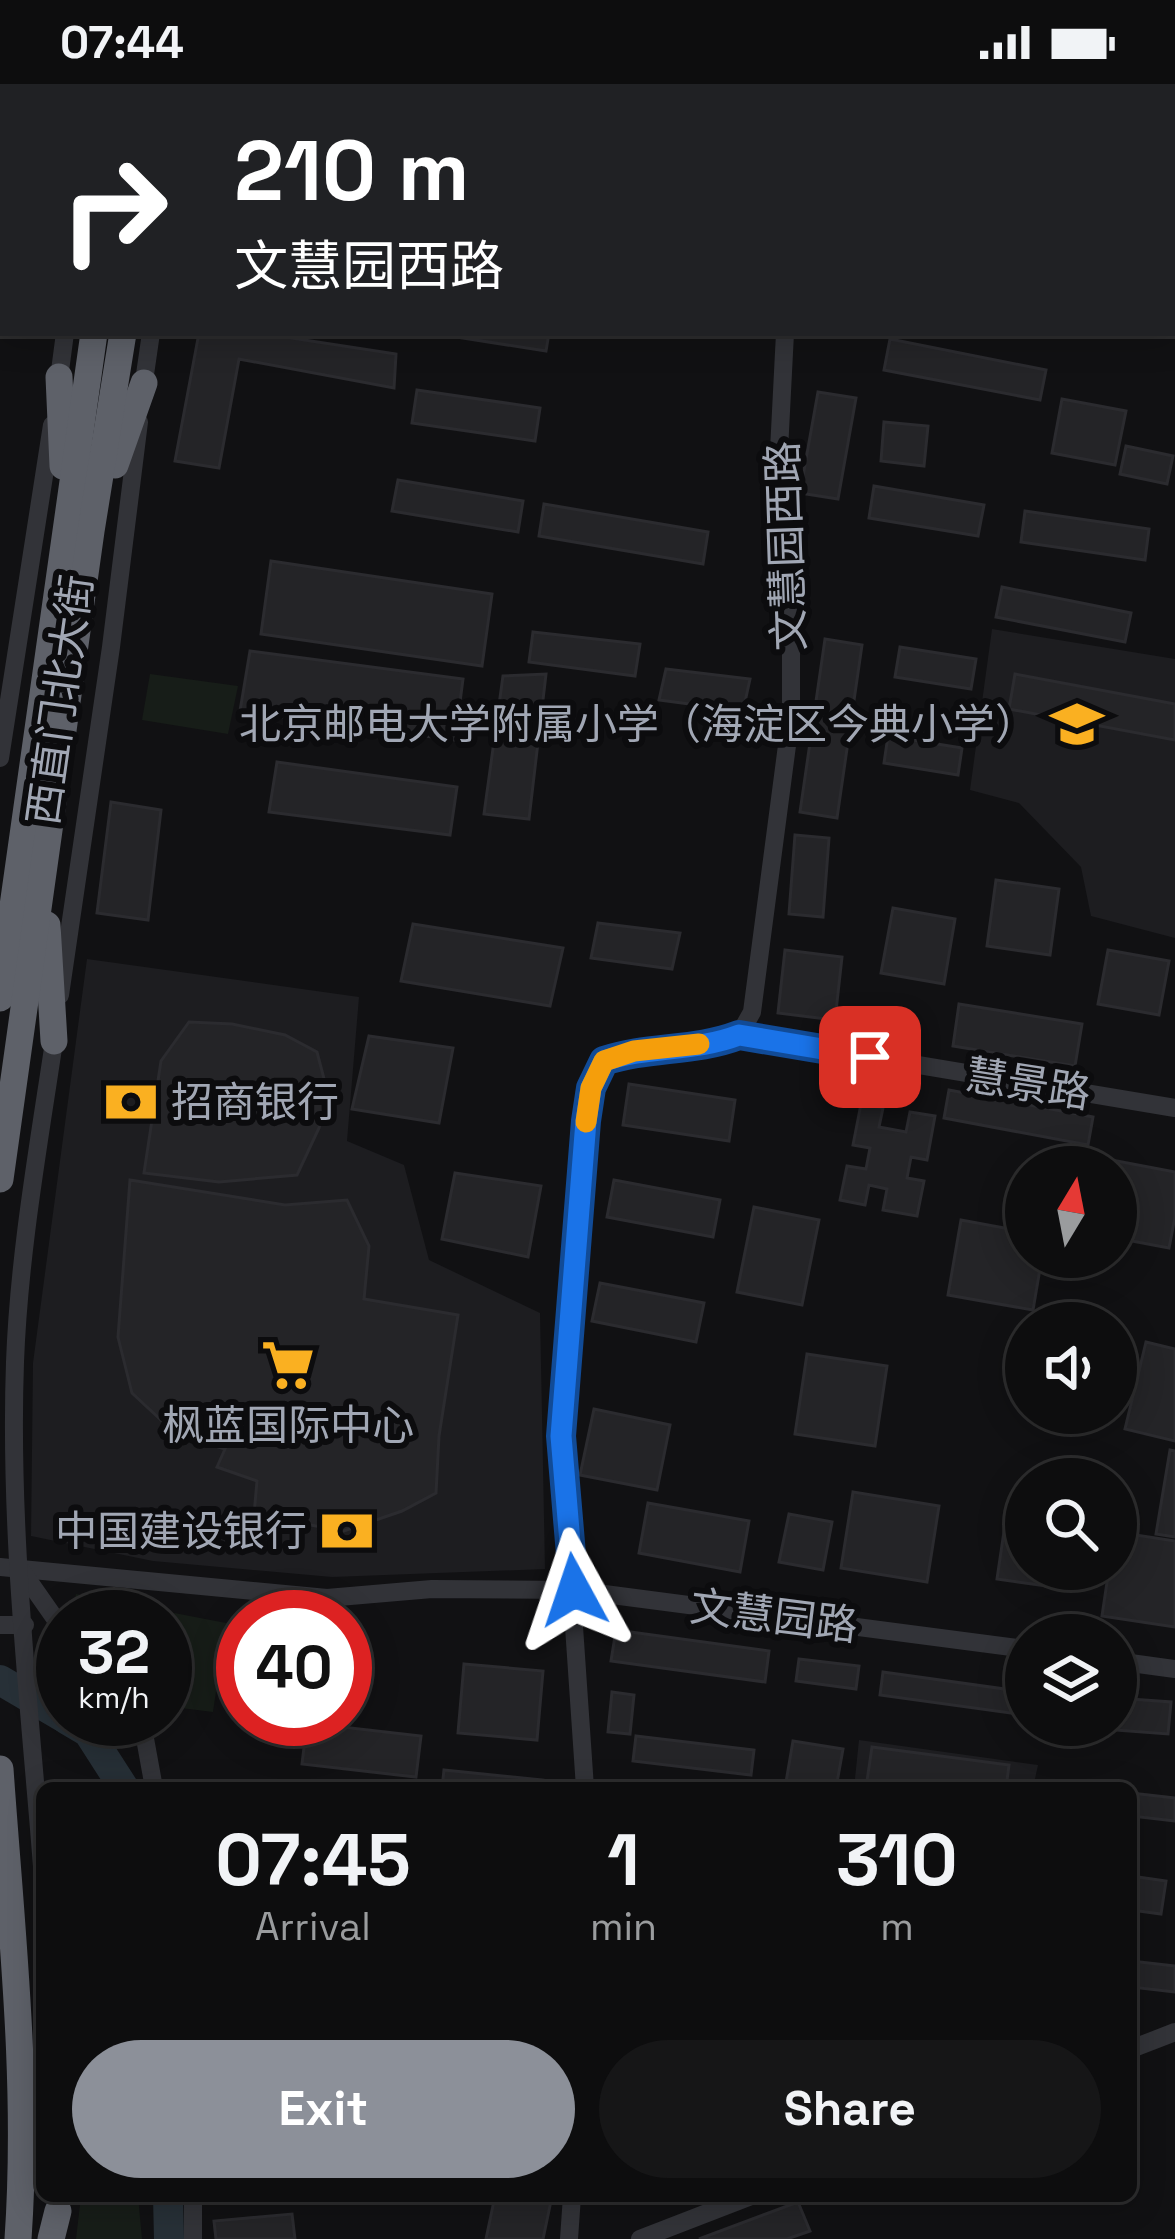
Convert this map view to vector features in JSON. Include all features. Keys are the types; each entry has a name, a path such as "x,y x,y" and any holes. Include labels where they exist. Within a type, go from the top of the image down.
{"highway":[{"name":"西直门北大街","path":"94,336 99,397"},
{"name":"西直门北大街","path":"0,998 16,870 99,397 122,336"},
{"path":"59,376 78,528"},
{"path":"78,528 144,383"},
{"name":"西直门北大街","path":"0,1179 44,861 78,528"},
{"path":"44,861 54,1040"},
{"path":"0,913 16,870"},
{"path":"0,1768 22,2061 23,2161 17,2239"}],"street":[{"name":"西直门北大街","path":"0,758 65,336"},
{"name":"西直门北大街","path":"36,1786 25,1633 9,1566 15,1361 28,1219 151,336"},
{"name":"文慧园西路","path":"739,1035 752,1012 791,715 791,569 776,509 783,336"},
{"name":"慧景路","path":"739,1035 1175,1108"},
{"path":"585,1782 561,1436 591,1088 604,1061 634,1051 719,1042 739,1035"},
{"path":"9,1566 36,1598"},
{"name":"文慧园路","path":"9,1566 327,1598 432,1589 574,1590 1005,1646"},
{"path":"0,1625 25,1633"},
{"path":"1137,1664 1175,1669"},
{"path":"146,1746 153,1782"},
{"path":"1137,2047 1175,2032"},
{"path":"193,2202 193,2239"},
{"path":"569,2239 572,2202"},
{"path":"640,2239 736,2202"}],"shaded area":[{"name":"北京邮电大学附属小学（海淀区今典小学）","path":"992,629 1175,659 1175,938 1091,916 1081,867 1019,803 970,790"},
{"path":"150,674 238,686 228,734 142,720"},
{"path":"87,959 359,997 347,1141 404,1165 429,1260 540,1313 545,1569 332,1577 153,1561 31,1536 33,1363"},
{"path":"192,1616 216,1621 213,1712 192,1709"},
{"path":"859,1740 1038,1765 1034,1782 855,1782"},
{"path":"80,2202 139,2202 142,2239 76,2239"}],"building":[{"path":"198,336 279,336 396,354 394,388 239,359 219,468 175,461"},
{"path":"450,336 548,336 546,351"},
{"path":"890,339 1046,370 1040,400 884,370"},
{"path":"417,390 540,408 535,441 412,423"},
{"path":"818,392 856,398 838,499 800,493"},
{"path":"1062,399 1126,411 1115,465 1052,453"},
{"path":"884,422 928,426 924,466 881,461"},
{"path":"1126,446 1173,456 1167,484 1120,474"},
{"path":"398,480 523,501 518,532 392,511"},
{"path":"874,486 984,505 978,536 869,518"},
{"path":"544,504 708,532 703,564 539,536"},
{"path":"1025,511 1149,529 1145,560 1021,542"},
{"path":"271,561 492,594 482,666 261,634"},
{"path":"1002,587 1131,613 1125,642 996,617"},
{"path":"533,632 640,644 635,676 529,662"},
{"path":"825,639 862,645 837,818 800,812"},
{"path":"900,647 976,659 971,689 895,677"},
{"path":"250,651 463,679 455,740 240,711"},
{"path":"666,669 750,679 743,711 659,700"},
{"path":"546,674 529,819 484,814 503,676"},
{"path":"1015,674 1175,704 1175,740 1009,709"},
{"path":"888,736 962,748 958,775 884,763"},
{"path":"277,762 457,787 450,835 269,812"},
{"path":"111,802 161,810 148,920 97,913"},
{"path":"795,835 829,838 823,917 789,914"},
{"path":"996,880 1059,889 1050,955 987,946"},
{"path":"893,908 955,919 944,984 881,973"},
{"path":"598,923 680,933 672,969 591,958"},
{"path":"413,924 563,948 550,1006 401,981"},
{"path":"785,950 842,957 835,1020 778,1013"},
{"path":"1108,950 1169,961 1159,1015 1098,1004"},
{"path":"959,1004 1082,1024 1075,1066 953,1046"},
{"path":"189,1022 232,1024 285,1035 317,1052 327,1090 319,1128 297,1175 219,1182 144,1173 161,1061"},
{"path":"369,1036 453,1048 439,1123 352,1109"},
{"path":"629,1084 735,1100 729,1141 623,1125"},
{"path":"949,1090 1093,1117 1088,1145 944,1118"},
{"path":"861,1104 883,1108 879,1127 906,1132 910,1112 935,1116 927,1160 911,1157 907,1178 924,1181 917,1216 883,1210 887,1189 869,1185 865,1205 840,1200 847,1166 866,1169 870,1148 853,1145"},
{"path":"1137,1165 1175,1172 1169,1248 1137,1242"},
{"path":"455,1173 541,1186 528,1257 442,1239"},
{"name":"枫蓝国际中心","path":"130,1180 285,1205 347,1200 369,1246 364,1299 458,1315 439,1436 436,1493 402,1511 344,1531 254,1515 257,1481 217,1467 225,1449 176,1434 132,1393 118,1337"},
{"path":"614,1180 720,1200 713,1237 607,1217"},
{"path":"754,1207 819,1220 802,1305 737,1292"},
{"path":"961,1220 1005,1228 1005,1278 1038,1278 1034,1302 1005,1305 948,1295"},
{"path":"600,1283 704,1303 696,1342 592,1321"},
{"path":"1146,1342 1175,1349 1175,1441 1137,1432 1137,1379"},
{"path":"807,1354 887,1366 875,1446 795,1434"},
{"path":"594,1409 670,1425 657,1490 580,1475"},
{"path":"1170,1450 1175,1451 1175,1537 1156,1534"},
{"path":"853,1492 939,1506 927,1582 841,1568"},
{"path":"648,1503 749,1521 740,1572 639,1553"},
{"path":"789,1514 832,1522 823,1570 779,1562"},
{"path":"1005,1525 1005,1580 997,1579"},
{"path":"1137,1535 1175,1541 1175,1627 1137,1621 1137,1614 1102,1614 1106,1590 1137,1590"},
{"path":"616,1630 769,1651 765,1682 611,1661"},
{"path":"799,1659 859,1666 856,1689 796,1681"},
{"path":"464,1664 543,1671 537,1740 458,1733"},
{"path":"883,1672 1005,1689 1005,1712 880,1695"},
{"path":"612,1692 634,1695 630,1734 608,1732"},
{"path":"1137,1700 1171,1702 1168,1734 1137,1732"},
{"path":"372,1730 421,1736 416,1777 302,1764 304,1746 372,1746"},
{"path":"636,1736 754,1750 751,1775 633,1761"},
{"path":"793,1741 843,1749 837,1782 786,1782"},
{"path":"872,1747 1009,1765 1007,1782 867,1781"},
{"path":"444,1770 543,1780 543,1782 443,1782"},
{"path":"1137,1794 1175,1798 1175,1821 1137,1817"},
{"path":"1137,1877 1166,1881 1161,1914 1137,1911"},
{"path":"1137,1962 1175,1966 1175,1992 1137,1988"},
{"path":"494,2202 551,2202 543,2239 486,2239"},
{"path":"798,2202 810,2231 787,2239 699,2239"},
{"path":"292,2214 295,2239 216,2239 214,2221"}],"waterway":[{"path":"0,1680 36,1701"},
{"path":"97,1746 120,1782"},
{"path":"168,2202 169,2239"}],"slow traffic":[{"path":"586,1122 591,1088 604,1061 634,1051 699,1044"}],"place":[{"name":"北京邮电大学附属小学（海淀区今典小学）","path":"1077,724"},
{"name":"招商银行","path":"131,1102"},
{"name":"枫蓝国际中心","path":"288,1365"},
{"name":"中国建设银行","path":"347,1531"}],"route":[{"path":"574,1590 561,1436 567,1328 586,1121 591,1088 604,1061 634,1051 719,1042 739,1035 870,1057"}]}
